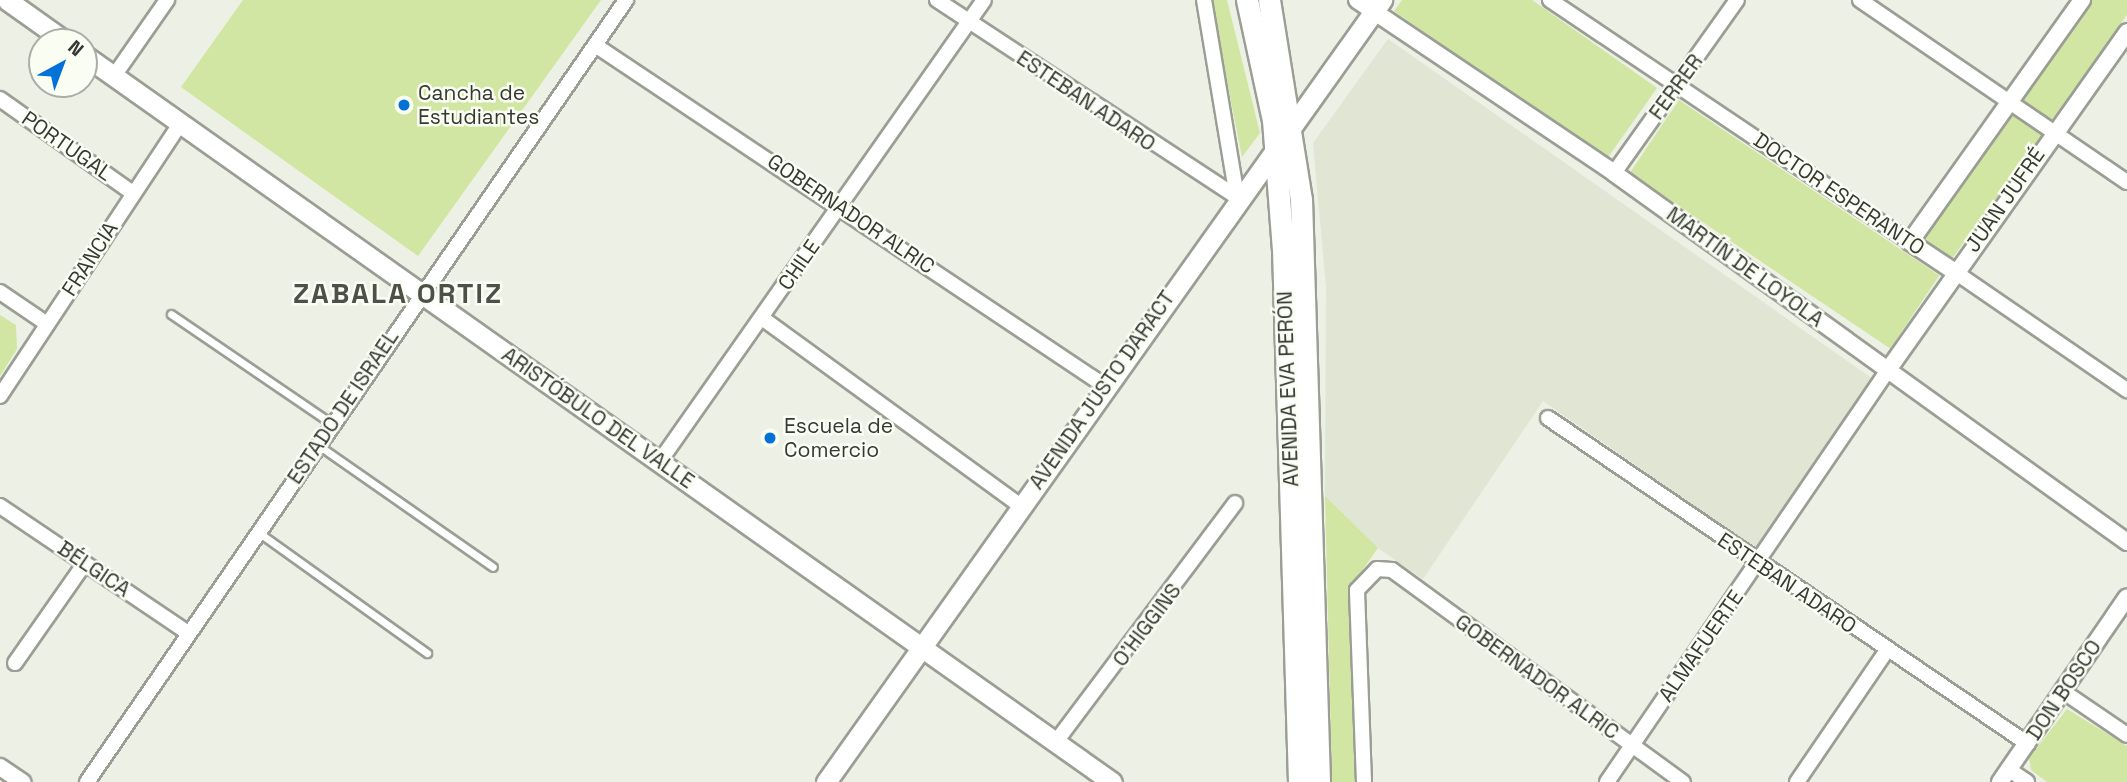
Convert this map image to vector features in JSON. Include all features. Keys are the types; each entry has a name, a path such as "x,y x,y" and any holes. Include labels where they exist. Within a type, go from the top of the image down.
{"main road":[{"path":"7,0 46,28"},
{"name":"AVENIDA EVA PERÓN","path":"1247,0 1275,148 1299,782"},
{"name":"AVENIDA EVA PERÓN","path":"1269,0 1292,125 1303,239 1319,782"},
{"name":"AVENIDA JUSTO DARACT","path":"826,782 1237,197 1378,6"},
{"name":"ARISTÓBULO DEL VALLE","path":"98,65 1112,782"}],"street":[{"path":"114,76 167,0"},
{"name":"ESTADO DE ISRAEL","path":"87,782 421,293 626,0"},
{"name":"ESTEBAN ADARO","path":"937,0 1237,197"},
{"name":"CHILE","path":"660,461 984,0"},
{"path":"1204,0 1237,197"},
{"name":"MARTÍN DE LOYOLA","path":"1357,0 1378,6 2127,542"},
{"name":"DOCTOR ESPERANTO","path":"1550,0 2127,390"},
{"name":"FERRER","path":"1614,173 1737,0"},
{"path":"1860,0 2127,182"},
{"path":"1910,242 2082,0"},
{"name":"JUAN JUFRÉ","path":"1888,370 2127,32"},
{"name":"GOBERNADOR ALRIC","path":"595,45 840,206 1105,386"},
{"name":"PORTUGAL","path":"0,99 134,193"},
{"name":"FRANCIA","path":"0,396 181,123"},
{"path":"0,292 47,324"},
{"path":"762,318 1021,506"},
{"name":"ALMAFUERTE","path":"1608,782 1759,565 1888,370"},
{"name":"ESTEBAN ADARO","path":"1548,418 1759,565 2028,744"},
{"name":"O'HIGGINS","path":"1055,743 1235,503"},
{"name":"BÉLGICA","path":"0,506 188,634"},
{"path":"15,663 85,563"},
{"name":"GOBERNADOR ALRIC","path":"1364,782 1357,590 1377,569 1392,570 1683,782"},
{"name":"DON BOSCO","path":"2004,776 2127,597"},
{"path":"1797,782 1887,650"},
{"path":"2064,692 2127,735"},
{"path":"0,767 22,782"},
{"path":"2004,776 2027,782"}],"lane":[{"path":"171,314 332,424"},
{"path":"318,444 494,567"},
{"path":"258,532 427,653"}],"shaded area":[{"path":"1388,39 1873,379 1758,550 1543,401 1423,579 1356,533 1325,496 1326,287 1313,143"}],"green space":[{"path":"243,0 601,0 418,256 181,87"},
{"path":"1211,0 1227,0 1260,133 1242,157"},
{"path":"1402,0 1532,0 1657,88 1606,160 1394,11"},
{"path":"2091,0 2127,0 2127,15 2051,121 2020,99"},
{"path":"1679,100 1939,276 1890,349 1630,173"},
{"path":"2012,113 2042,135 1951,260 1921,238"},
{"path":"0,315 16,325 17,349 0,376"},
{"path":"1325,496 1378,548 1354,582 1359,782 1332,782"},
{"path":"2067,709 2127,746 2127,782 2047,782 2031,770 2029,758"}],"place":[{"name":"Cancha de Estudiantes","path":"404,105"},
{"name":"Escuela de Comercio","path":"770,438"}],"district":[{"name":"ZABALA ORTIZ","path":"398,293"}]}
